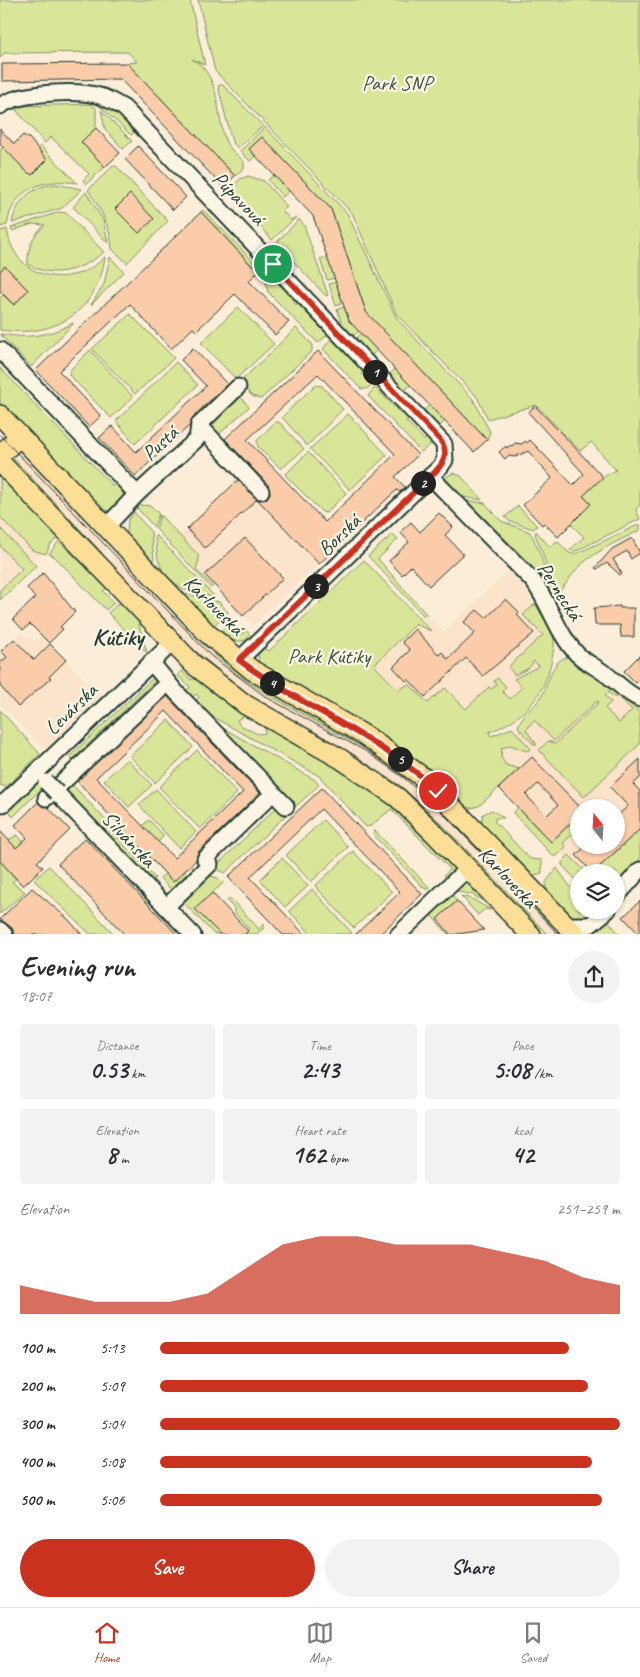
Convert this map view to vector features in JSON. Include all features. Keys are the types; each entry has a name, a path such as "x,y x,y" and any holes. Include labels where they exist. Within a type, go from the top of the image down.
{"main road":[{"name":"Karloveská","path":"0,415 208,634 266,680 388,750 424,778 581,930"},
{"path":"0,455 20,436"},
{"name":"Karloveská","path":"0,462 172,643 218,685 246,705 341,759 384,787 413,812 531,934"}],"street":[{"name":"Púpavová","path":"0,106 10,99 29,95 74,94 102,97 124,108 440,440 445,450 445,460"},
{"path":"0,350 137,494"},
{"name":"Pustá","path":"106,527 137,494 197,438 199,425 238,387"},
{"path":"199,425 261,491"},
{"name":"Borská","path":"239,660 445,460"},
{"name":"Pernecká","path":"430,476 532,582 544,598 558,627 576,653 612,678 621,688 640,699"},
{"name":"Levárska","path":"0,803 3,804 41,777 151,662 172,643"},
{"path":"151,662 168,683 286,806"},
{"path":"52,796 68,777 168,683"},
{"name":"Silvánska","path":"41,777 52,796 193,934"},
{"path":"166,907 210,864 204,859 266,800"},
{"path":"398,934 468,868"},
{"path":"625,888 640,870"},
{"path":"625,895 640,882"},
{"path":"581,930 596,919"},
{"path":"0,930 5,934"}],"shaded area":[{"path":"21,453 83,517 113,542 102,553 15,461"},
{"path":"239,480 257,499 266,491 328,555 253,625 206,575 203,577 196,570 198,555 179,536"},
{"path":"0,493 50,545 33,561 36,566 0,600"},
{"path":"116,555 185,627 235,673 281,703 371,752 420,788 562,934 547,934 441,823 401,786 355,756 264,706 215,669 110,560"},
{"path":"508,571 526,591 544,619 538,690 436,731 374,664 427,615 444,632"},
{"path":"21,633 27,639 29,637 34,642 42,635 101,697 45,750 0,704 0,653"},
{"path":"568,657 628,701 640,713 640,843 618,864 571,864 499,788 494,793 484,743 515,732 541,702 559,660"}],"green space":[{"path":"0,0 190,0 205,65 192,59 202,66 213,85 227,145 244,162 244,168 235,176 127,63 137,62 128,52 4,53 0,58"},
{"name":"Park SNP","path":"198,0 640,0 640,505 636,509 640,519 576,551 570,550 584,537 571,524 591,504 573,485 576,482 587,492 603,477 616,470 591,442 580,451 536,405 488,419 477,397 397,315 352,213 215,71"},
{"path":"222,84 263,126 238,148 232,142 218,86"},
{"path":"93,100 115,108 138,129 131,135"},
{"path":"90,104 96,108 96,128 81,142 105,167 86,184 83,180 89,174 51,137 45,143 16,110 22,106"},
{"path":"101,110 132,141 123,149 105,129"},
{"path":"265,127 347,213 397,319 473,399 490,432 487,440 366,312 331,209 262,137 249,149 255,156 250,161 240,151"},
{"path":"11,140 20,164 32,175 47,160 38,148 41,146 77,183 53,182 32,188 16,202 10,212 7,225 0,227 0,150"},
{"path":"113,166 116,166 168,221 127,263 112,249 104,218 88,190"},
{"path":"274,175 289,191 283,197 268,180"},
{"path":"248,176 264,181 287,207 282,211 291,220 296,217 272,240 230,193 230,189 240,179"},
{"path":"55,184 82,189 62,208 12,223 17,208 26,196 39,188"},
{"path":"86,192 103,220 108,243 73,207"},
{"path":"203,210 261,269 258,272 201,212"},
{"path":"59,212 66,213 104,252 86,264 67,271 57,272 38,269 28,264 29,252 34,237 45,225 32,224 12,231 11,228"},
{"path":"299,219 304,225 328,295 326,296 276,243"},
{"path":"7,229 12,246 20,260 32,269 46,275 61,277 76,274 91,268 105,257 100,277 93,293 70,318 38,330 0,330 0,298 3,295 14,305 28,290 5,267 0,271 0,231"},
{"path":"110,257 124,272 91,305 104,284"},
{"path":"328,257 335,278 327,280 320,259"},
{"path":"276,272 296,294 291,299 296,305 302,300 332,331 318,343 268,292 266,283"},
{"path":"336,282 343,303 336,306 329,284"},
{"path":"238,307 274,344 236,379 201,343"},
{"path":"344,307 359,331 353,336 342,324 337,309"},
{"path":"130,314 174,358 135,394 92,349"},
{"path":"73,323 31,367 0,334 29,336 46,334"},
{"path":"296,328 312,344 312,351 261,399 252,396 243,386 243,379"},
{"path":"361,333 377,350 371,356 356,338"},
{"path":"334,335 366,368 361,373 372,384 367,389 361,389 323,349"},
{"path":"90,350 133,397 111,418 69,375 70,370"},
{"path":"176,362 198,385 135,444 116,421"},
{"path":"0,368 113,486 120,479 123,496 113,511 103,510 0,408"},
{"path":"395,369 410,385 405,391 390,374"},
{"path":"315,385 322,386 343,409 307,446 282,417"},
{"path":"375,387 400,413 404,410 411,416 406,421 424,440 430,436 435,441 421,452 368,396"},
{"path":"241,397 249,407 219,434 214,433 208,427"},
{"path":"429,405 445,421 439,427 424,411"},
{"path":"348,414 387,455 350,490 310,449"},
{"path":"275,422 279,422 304,449 281,469 258,447 257,441"},
{"path":"308,452 346,493 326,513 322,512 285,475"},
{"path":"14,459 102,553 97,558 12,463"},
{"path":"0,470 62,534 50,545 46,554 32,550 0,517"},
{"path":"453,473 461,476 482,500 457,496 443,479"},
{"path":"468,501 485,503 501,521 530,532 544,565 544,585 470,506 467,508"},
{"path":"140,505 151,506 159,514 154,527 137,508"},
{"path":"518,506 537,526 533,529 509,521 505,517"},
{"path":"134,512 151,532 154,559 152,561 127,534 128,520"},
{"path":"160,515 198,555 199,560 196,570 213,586 211,588 156,529"},
{"path":"640,524 640,530 608,546 587,560 576,570 558,594 549,600 544,590 547,570 535,535 536,531 550,547 557,541 569,553 576,554"},
{"path":"0,528 36,566 0,600 0,590 22,569 0,546"},
{"path":"393,534 398,539 378,559 427,615 424,616 368,556"},
{"path":"155,536 216,598 182,589 164,574 158,560"},
{"path":"59,541 107,588 103,591 114,603 106,610 54,556 49,554"},
{"name":"Park Kútiky","path":"364,560 431,631 416,624 374,665 398,690 409,684 428,703 445,688 466,709 489,687 491,689 497,685 494,681 498,678 506,687 502,691 510,699 522,687 514,679 539,666 534,661 529,668 515,675 508,667 543,635 523,615 535,604 546,622 554,640 554,649 543,687 537,697 521,714 501,727 489,732 491,736 512,728 531,749 526,751 511,745 502,748 501,757 506,765 519,769 479,806 464,807 259,666 258,652 260,646 269,651"},
{"path":"188,594 219,602 228,612 214,625 185,595"},
{"path":"119,603 138,621 147,653 108,613"},
{"path":"231,622 242,634 246,630 252,637 243,641 235,641 220,631"},
{"path":"204,637 394,761 569,934 562,934 454,821 404,775 371,752 265,693 235,673 200,641"},
{"path":"192,648 248,695 355,756 401,786 441,823 547,934 539,934 463,855 260,708 188,652"},
{"path":"568,657 618,694 615,698 608,692 605,696 611,702 605,708 619,723 632,710 621,699 623,698 640,713 640,744 584,797 539,750 548,741 555,744 599,702 597,701 554,741 534,720 526,730 537,745 534,745 518,727 522,718 542,695 555,666 558,662"},
{"path":"186,665 237,710 283,738 286,734 385,794 456,868 449,876 444,875 450,869 391,809 371,826 366,827 319,776 204,712 193,703 199,697 196,694 191,699 184,693 190,687 177,675 182,671 192,680 196,676 187,668 183,669","holes":["244,716 265,728 265,733 258,734 240,726 237,720"]},
{"path":"155,676 158,678 72,760 69,757"},
{"path":"0,710 40,754 6,787 0,785"},
{"path":"168,720 193,747 155,783 130,756"},
{"path":"223,728 315,780 319,785 294,808 220,731"},
{"path":"197,750 237,793 200,829 159,787"},
{"path":"127,759 152,785 129,807 104,780"},
{"path":"68,780 110,825 103,831 61,787"},
{"path":"38,781 45,785 13,817 7,808"},
{"path":"156,789 196,832 179,848 139,805"},
{"path":"279,805 287,814 225,873 219,870 217,865"},
{"path":"518,808 551,842 570,824 570,836 563,843 566,847 557,856 553,856 513,813"},
{"path":"492,810 504,818 495,818 495,822 530,859 542,860 542,873 531,876 481,825 483,814"},
{"path":"149,820 164,836 158,842 142,826"},
{"path":"323,820 348,847 311,882 286,855"},
{"path":"640,829 640,859 625,877 625,864 602,864 613,854 625,854 625,843"},
{"path":"374,830 429,889 425,889 373,835"},
{"path":"111,831 155,878 151,881 107,835"},
{"path":"17,835 28,846 21,844 1,862 16,879 12,882 25,892 0,914 0,846"},
{"path":"353,851 392,892 354,928 315,886"},
{"path":"569,855 578,864 570,864 570,873 562,865 562,862"},
{"path":"282,858 308,886 285,907 260,880"},
{"path":"49,866 114,934 90,934 34,880"},
{"path":"557,868 570,886 570,916 546,891 546,882"},
{"path":"185,871 191,879 174,893 160,878 165,874 173,882"},
{"path":"207,875 218,878 223,883 212,893 221,934 214,934 182,901"},
{"path":"461,883 471,883 492,907 473,895 451,890"},
{"path":"312,889 352,933 311,934 290,912"},
{"path":"451,894 457,901 438,919 451,934 448,934 430,914"},
{"path":"461,896 472,899 491,910 485,909 478,915"},
{"path":"230,898 259,929 264,924 264,928 256,934 244,934 249,929 233,911 235,909 227,901"},
{"path":"573,919 587,919 576,922"},
{"path":"607,919 619,934 592,934 593,930"}],"building":[{"path":"127,63 235,176 223,187 120,79 2,81 2,64"},
{"path":"96,128 120,153 105,167 81,142"},
{"path":"0,129 14,144 23,135 29,138 47,160 32,175 27,172 0,144"},
{"path":"262,137 331,209 366,312 487,440 474,452 349,321 313,216 249,149"},
{"path":"138,146 186,197 173,210 125,159"},
{"path":"130,194 154,219 139,233 115,209"},
{"path":"201,212 252,266 257,261 263,267 249,281 289,322 275,335 235,294 196,331 193,328 171,349 130,304 59,371 101,416 89,427 36,370"},
{"path":"5,266 28,290 14,305 0,291 0,271"},
{"path":"193,348 227,384 192,418 190,425 135,476 99,438 112,426 136,452 206,386 181,360"},
{"path":"318,351 418,455 395,477 405,487 400,492 397,490 390,496 319,564 257,499 267,498 270,493 268,485 225,439","holes":["318,374 395,454 325,522 247,440"]},
{"path":"535,406 603,477 583,496 591,504 558,537 544,523 542,525 523,505 552,478 528,451 515,457 508,456 505,459 499,452 506,446 507,448 515,443 522,444 525,441 527,443 530,440 573,485 584,474 528,412"},
{"path":"238,480 257,499 205,548 187,529"},
{"path":"439,513 453,527 445,535 463,554 429,586 411,566 402,575 389,561 409,542 400,532 411,522 420,532"},
{"path":"245,538 283,578 243,616 205,575"},
{"path":"632,538 640,553 631,559 627,551 613,559 622,574 620,575 607,563 597,569 595,568 612,549"},
{"path":"43,573 75,612 60,627 63,629 49,643 30,624 23,630 13,619 35,598 27,588"},
{"path":"506,599 519,612 517,615 534,633 483,676 466,658 425,697 408,679 406,681 393,667 410,650 402,642 415,629 439,655 442,652 448,659 475,633 464,622 477,610 486,618"},
{"path":"620,606 620,608 634,608 634,637 621,637 620,625 595,625 594,608"},
{"path":"14,639 34,660 50,644 66,660 49,677 51,678 18,707 0,686 0,663 7,657 1,651"},
{"path":"640,655 640,679 636,683 624,671"},
{"path":"167,696 260,793 198,852 196,860 173,882 77,781","holes":["166,711 243,792 174,858 96,778"]},
{"path":"532,757 572,799 570,799 570,824 551,842 499,788","holes":["538,784 558,805 546,816 526,795"]},
{"path":"640,759 640,778 633,784 640,791 640,829 625,843 625,809 628,806 625,803 625,799 621,799 610,787"},
{"path":"322,788 422,894 380,934 356,934 400,892 321,809 250,877 304,934 282,934 228,877"},
{"path":"38,802 48,807 70,830 37,862 43,867 23,886 0,861 0,831 16,848 27,838 15,825"},
{"path":"85,838 176,934 124,934 58,864"},
{"path":"613,854 602,864 584,864 576,855"},
{"path":"32,888 68,919 81,934 15,934 12,928 0,919"},
{"path":"212,893 248,931 245,934 220,934 195,909"},
{"path":"457,901 484,930 450,934 437,919"},
{"path":"640,901 640,934 625,919 625,915"}],"tram line":[{"path":"0,435 211,656 266,697 367,752 404,778 440,810 558,934"}],"district":[{"name":"Kútiky","path":"118,637"}],"route":[{"path":"273,264 444,444 446,455 445,460 435,472 239,660 266,680 388,750 438,791"}]}
